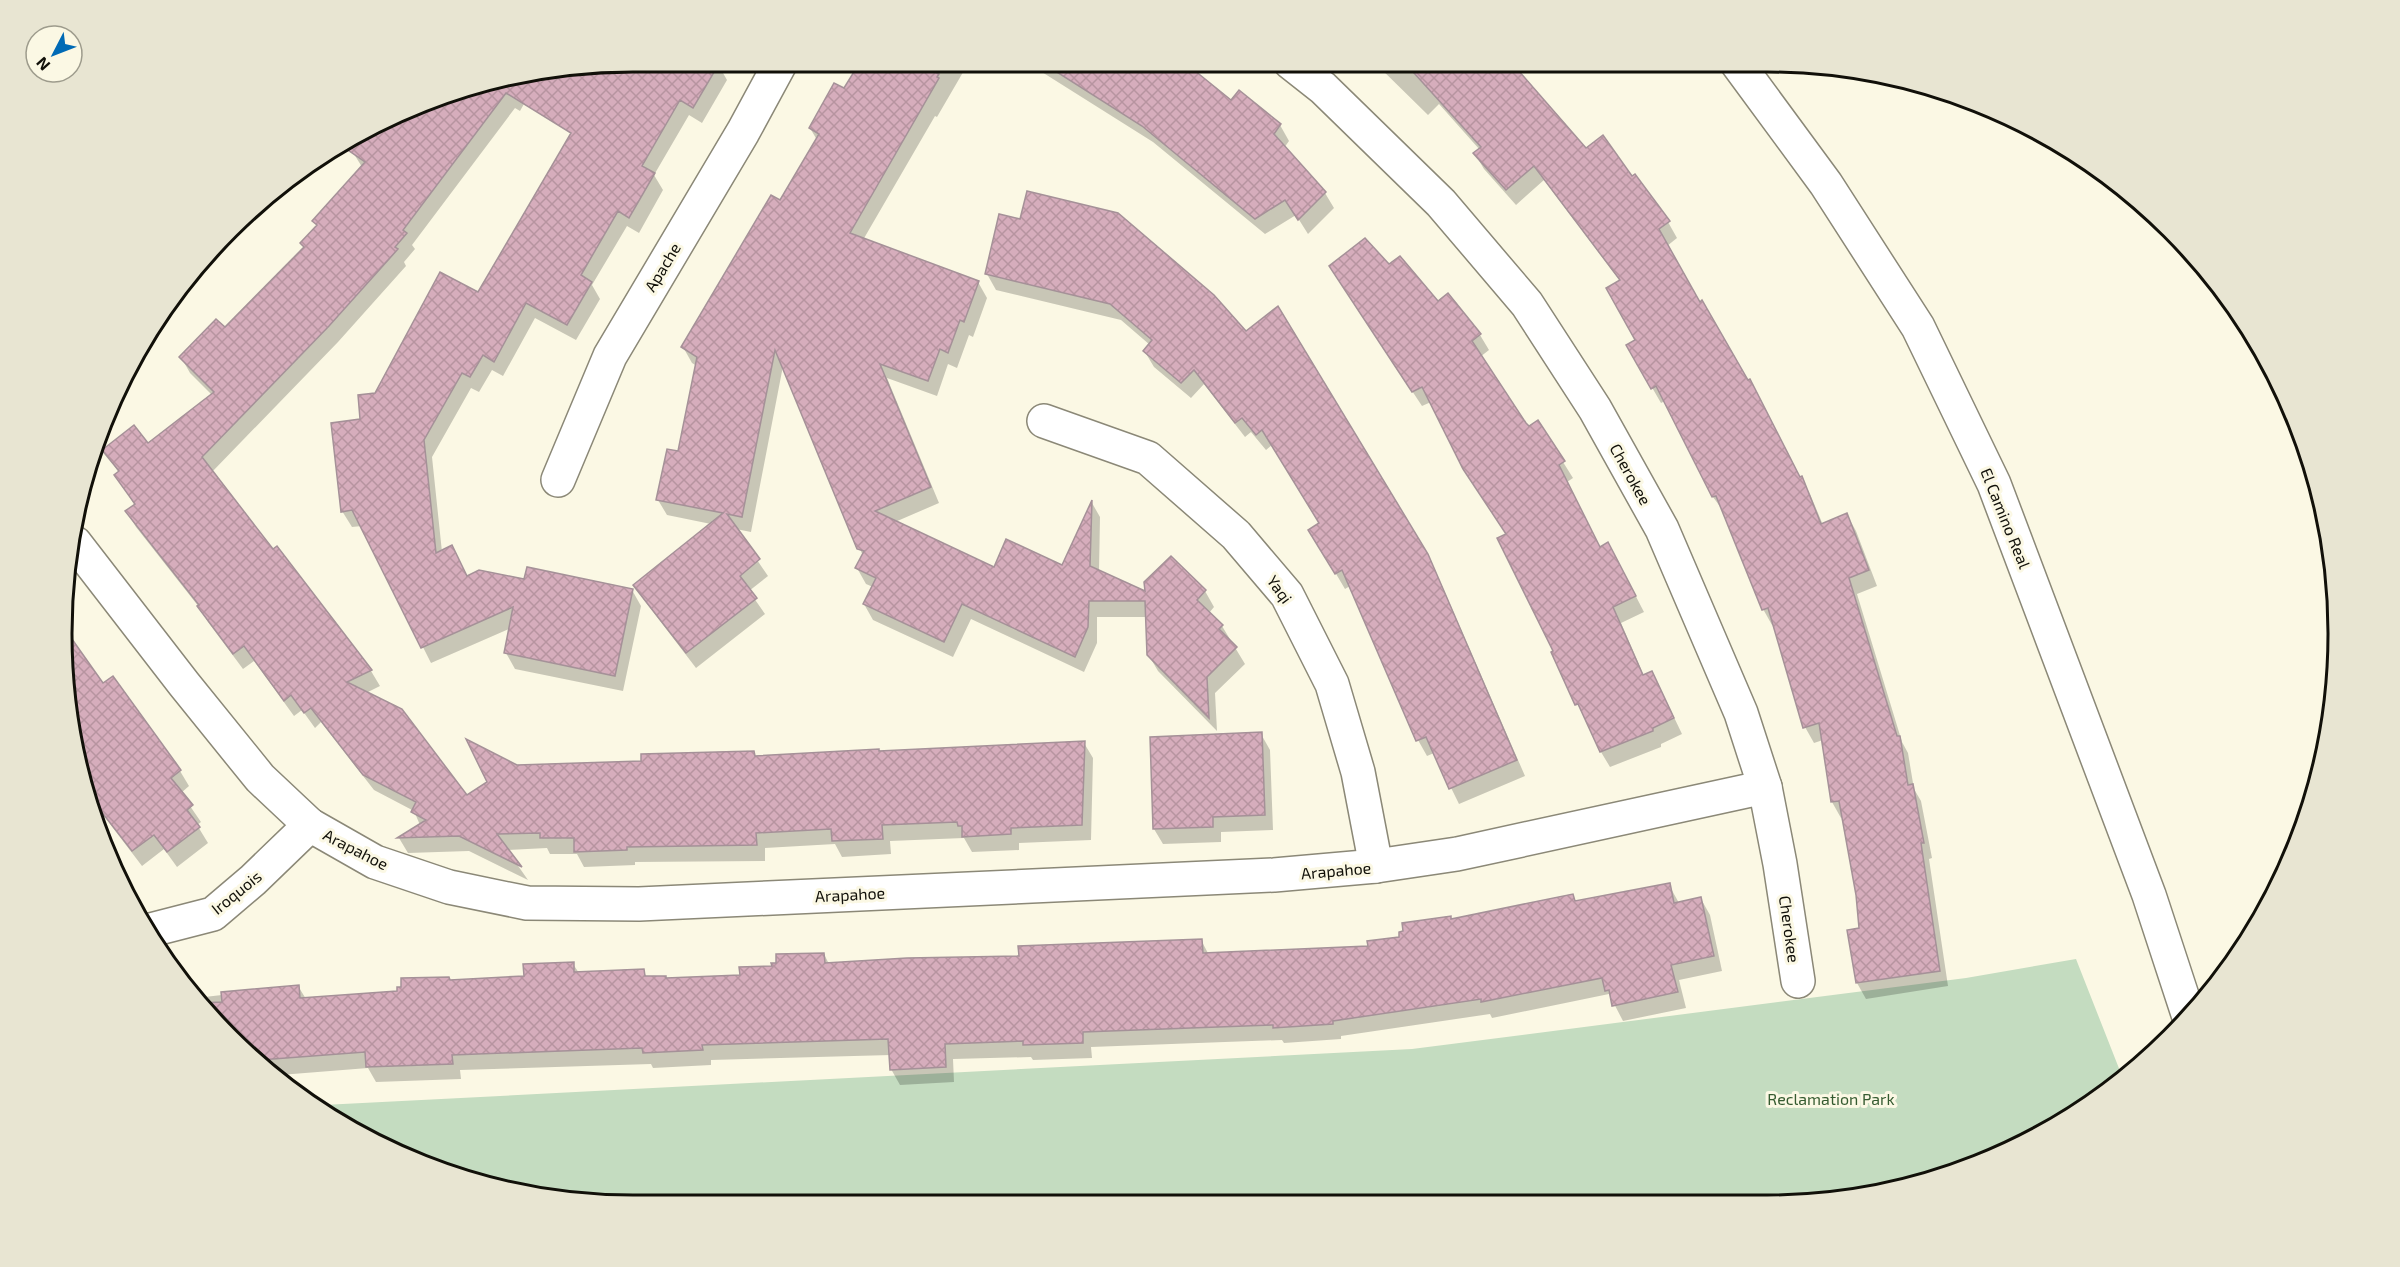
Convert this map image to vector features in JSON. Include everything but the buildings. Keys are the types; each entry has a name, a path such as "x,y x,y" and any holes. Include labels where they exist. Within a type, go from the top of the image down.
{"street":[{"name":"Apache","path":"558,480 610,356 743,132 776,72"},
{"name":"Cherokee","path":"1303,72 1323,88 1441,203 1527,304 1595,409 1662,529 1741,713 1765,787 1780,864 1798,981"},
{"name":"El Camino Real","path":"1744,72 1826,184 1918,327 1994,484 2149,895 2186,1007"},
{"name":"Yaqi","path":"1044,421 1148,458 1236,535 1287,595 1332,684 1358,772 1376,866"},
{"name":"Arapahoe","path":"79,548 260,778 310,825 375,862 449,887 527,903 639,904 1263,876 1376,866 1457,854 1765,787"},
{"name":"Iroquois","path":"156,929 213,914 253,880 310,825"}],"green space":[{"name":"Reclamation Park","path":"2076,959 2120,1070 2047,1120 1981,1152 1912,1176 1840,1190 1803,1194 597,1194 524,1184 453,1165 385,1137 329,1105 1412,1049 1966,978"}]}
